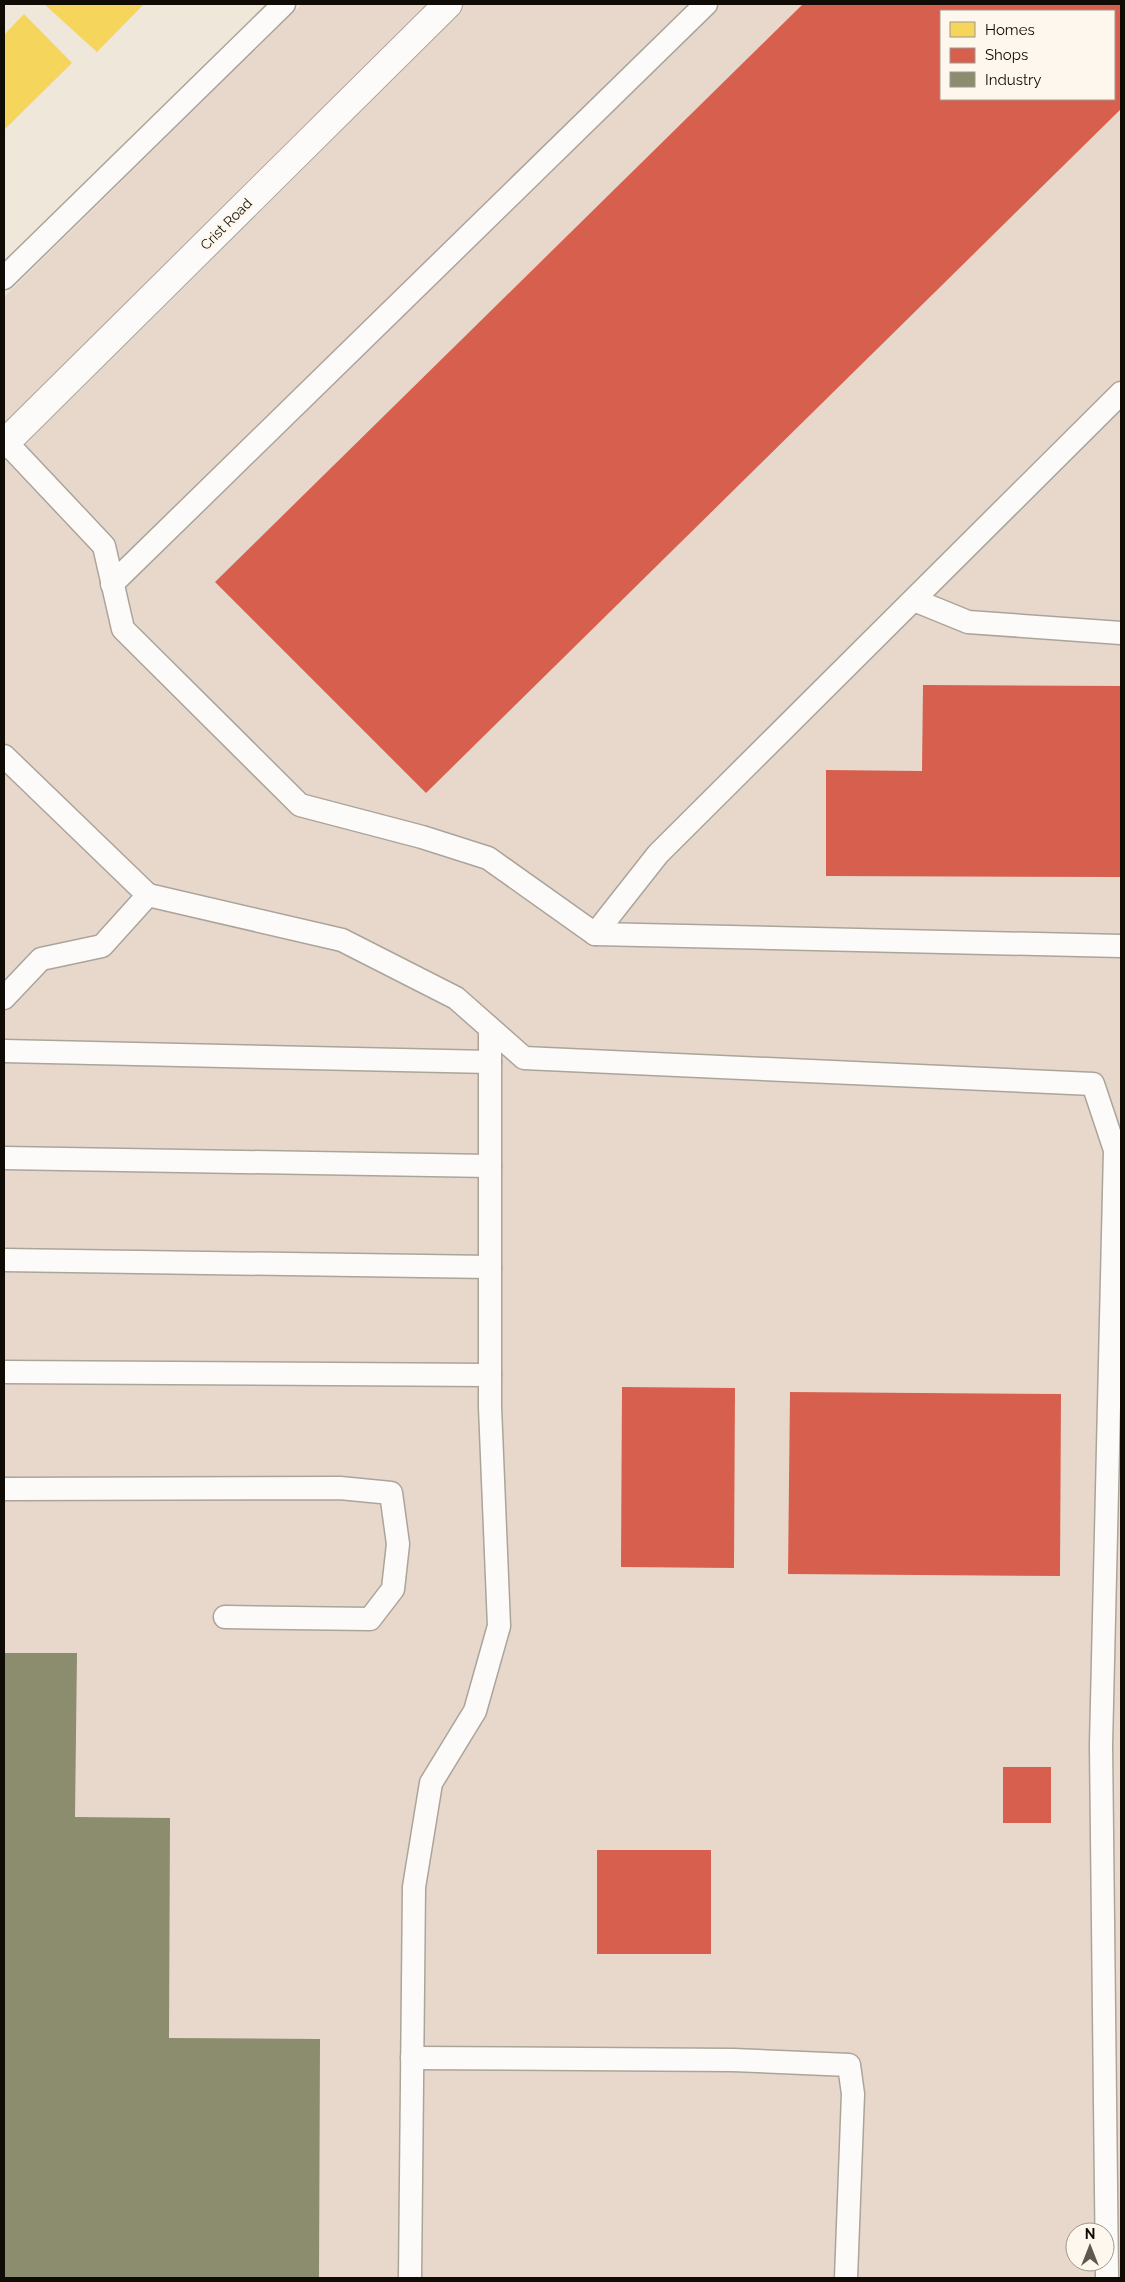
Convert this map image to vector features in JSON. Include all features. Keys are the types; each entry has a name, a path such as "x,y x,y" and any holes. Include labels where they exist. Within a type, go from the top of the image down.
{"street":[{"name":"Crist Road","path":"5,443 448,4"}],"lane":[{"path":"4,278 284,4"},
{"path":"112,584 706,4"},
{"path":"595,934 658,854 1121,393"},
{"path":"5,443 104,546 123,629 300,805 422,837 488,858 595,934 1121,946"},
{"path":"914,600 968,622 1121,633"},
{"path":"4,756 148,895 342,940 456,998 524,1058 1093,1084 1115,1150 1101,1745 1107,2278"},
{"path":"4,998 41,959 102,946 148,895"},
{"path":"410,2278 414,1887 431,1784 475,1711 499,1626 490,1375 490,1029"},
{"path":"4,1052 490,1062"},
{"path":"4,1158 490,1166"},
{"path":"4,1260 490,1266"},
{"path":"4,1372 490,1375"},
{"path":"4,1490 340,1488 391,1493 398,1544 393,1589 370,1619 225,1617"},
{"path":"412,2058 734,2060 850,2064 853,2094 846,2278"}],"shaded area":[{"path":"302,4 1121,4 1121,2278 4,2278 4,297"}],"building: Homes":[{"path":"44,4 144,4 97,52"},
{"path":"24,14 72,63 4,130 4,35"}],"building: Shops":[{"path":"803,4 1121,4 1121,109 426,793 215,582"},
{"path":"923,685 1121,686 1121,877 826,876 826,770 922,771"},
{"path":"622,1387 735,1388 734,1568 621,1567"},
{"path":"790,1392 1061,1394 1060,1576 788,1574"},
{"path":"1003,1767 1051,1767 1051,1823 1003,1823"},
{"path":"597,1850 711,1850 711,1954 597,1954"}],"building: Industry":[{"path":"4,1653 77,1653 75,1817 170,1818 169,2038 320,2039 319,2278 4,2278"}]}
